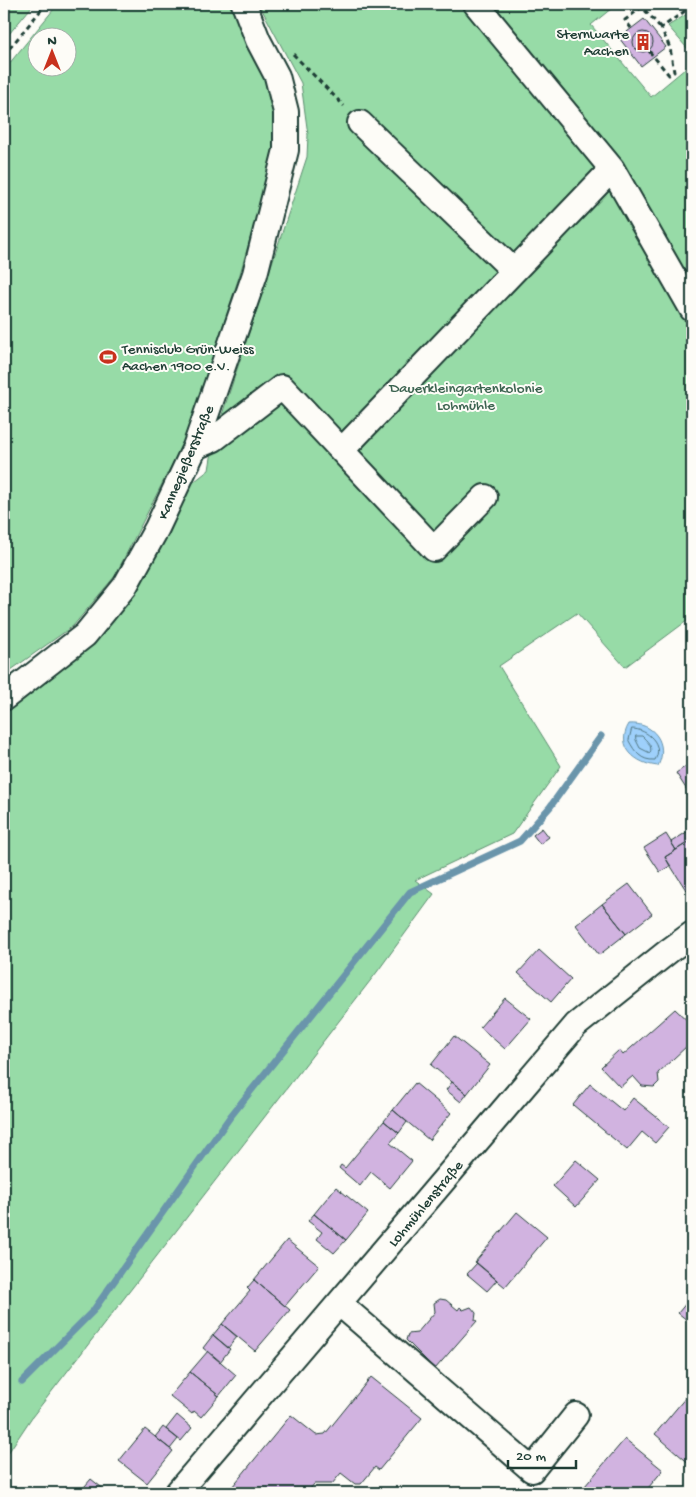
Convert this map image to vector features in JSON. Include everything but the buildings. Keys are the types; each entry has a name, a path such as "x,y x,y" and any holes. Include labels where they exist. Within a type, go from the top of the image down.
{"street":[{"name":"Kannegießerstraße","path":"4,698 85,635 125,586 157,528 194,447 255,274 286,150 286,112 276,76 258,40 244,4"},
{"path":"476,4 612,169 692,309"},
{"path":"360,123 514,271"},
{"path":"342,450 612,169"},
{"path":"194,447 214,439 282,388 434,549 485,498"},
{"name":"Lohmühlenstraße","path":"177,1493 576,1025 692,934"},
{"path":"340,1304 532,1470 576,1415"}],"path":[{"path":"4,55 46,4"},
{"path":"661,28 692,6"},
{"path":"631,28 625,20 642,7 661,28 670,48 674,72 669,75 649,51"},
{"path":"291,52 360,123"}],"green space":[{"path":"4,4 34,4 4,40"},
{"name":"Tennisclub Grün-Weiss Aachen 1900 e.V.","path":"58,4 236,4 271,81 276,148 240,274 185,439 115,576 73,626 4,675 4,70 28,41 28,78 78,78 78,28 38,28"},
{"name":"Dauerkleingartenkolonie Lohmühle","path":"259,4 617,4 591,25 651,97 692,63 692,617 625,667 577,613 499,666 561,766 512,834 415,880 434,894 377,972 32,1417 4,1459 4,715 90,646 144,577 186,488 209,470 214,439 307,157 308,135 301,83"},
{"path":"692,11 692,54 668,26"}],"water":[{"path":"629,724 638,724 646,727 657,736 662,750 658,766 642,762 630,753 626,747 625,740 625,732"}],"waterway":[{"path":"22,1382 93,1311 230,1117 410,892 520,841 550,807 601,736"}],"place":[{"name":"Sternwarte Aachen","path":"643,42"},
{"name":"Tennisclub Grün-Weiss Aachen 1900 e.V.","path":"108,357"}]}
